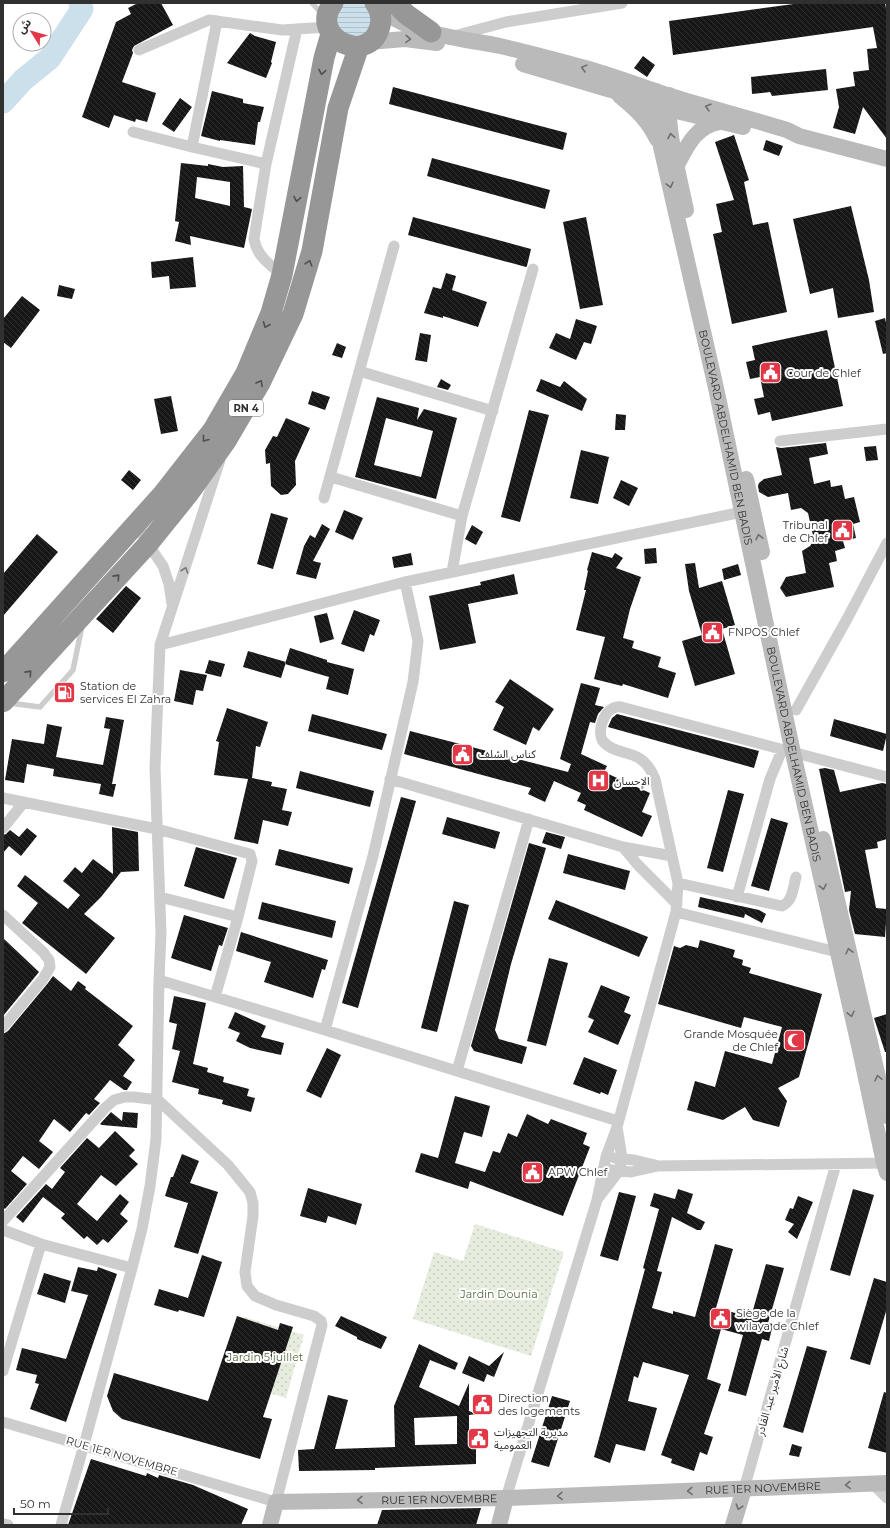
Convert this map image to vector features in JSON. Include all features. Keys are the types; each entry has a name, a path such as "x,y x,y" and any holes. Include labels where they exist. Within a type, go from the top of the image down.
{"highway":[{"path":"330,21 336,40 351,46 364,44 379,30 382,3 406,14 431,32"},
{"name":"RN 4","path":"3,672 163,494 212,430 246,373 271,313 282,275 330,21"},
{"name":"RN 4","path":"3,702 148,544 189,493 226,441 260,383 293,314 312,251 338,108 364,44"}],"main road":[{"path":"431,32 502,47 590,70 719,122 791,138 798,136"},
{"path":"364,44 405,38 470,49 612,90 662,100 781,128 798,136 887,159"},
{"path":"612,90 636,109 644,118 651,127 661,147"},
{"path":"661,147 662,100"},
{"name":"BOULEVARD ABDELHAMID BEN BADIS","path":"662,100 670,131 692,242 753,508 796,710 793,753 887,1116"},
{"path":"677,165 696,133 710,123 719,122"},
{"name":"BOULEVARD ABDELHAMID BEN BADIS","path":"661,147 696,298 793,753 886,1166"},
{"name":"RUE 1ER NOVEMBRE","path":"276,1502 506,1498 880,1483"},
{"name":"شارع الأمير عبد القادر","path":"733,1525 744,1489"},
{"path":"499,1525 506,1498"},
{"path":"270,1525 276,1502"}],"street":[{"path":"452,37 506,22 620,3"},
{"path":"139,50 209,20 282,30 297,29 330,21"},
{"path":"192,147 217,21"},
{"path":"282,275 258,253 254,239 266,164 297,29"},
{"path":"133,132 266,164"},
{"path":"324,498 394,246"},
{"path":"452,572 462,516 533,268"},
{"path":"359,371 493,411"},
{"path":"780,441 887,429"},
{"path":"61,1525 132,1268 142,1229 150,1186 156,1139 158,1100 161,933 155,768 160,645 194,545 226,441"},
{"path":"331,477 462,516"},
{"path":"160,645 405,582 742,512"},
{"path":"137,524 163,566 166,574 172,607"},
{"path":"796,710 847,620 887,542"},
{"path":"325,1030 373,856 405,717 417,654 418,641 405,582"},
{"path":"506,1498 597,1200 602,1168 618,1124 676,908 678,883 655,779 651,769 644,761 634,755 610,747 602,740 601,730 605,717 611,708 616,706 621,707 887,777"},
{"path":"737,897 770,779 793,753"},
{"path":"390,779 623,847 672,856"},
{"path":"3,798 157,829 250,854 252,861 215,997"},
{"path":"3,828 24,802"},
{"path":"457,1070 528,819"},
{"path":"623,847 676,908 837,952"},
{"path":"678,883 782,906 787,904 790,899 796,877"},
{"path":"160,896 238,917"},
{"path":"3,915 43,952 49,960 50,967 43,979 3,1027"},
{"path":"159,980 457,1070 618,1124"},
{"path":"3,1221 105,1108 114,1100 134,1097 158,1100 228,1165 250,1192 253,1203 253,1216 245,1272 247,1286 255,1296 276,1305 314,1316 321,1321 319,1339 276,1502"},
{"path":"597,1200 619,1171 622,1158 618,1124"},
{"path":"606,1157 634,1160 658,1166"},
{"path":"602,1168 631,1172 658,1166 836,1164 886,1166"},
{"name":"شارع الأمير عبد القادر","path":"744,1489 836,1164"},
{"path":"3,1230 41,1244 132,1268"},
{"path":"3,1371 41,1244"},
{"name":"RUE 1ER NOVEMBRE","path":"3,1422 276,1502"},
{"path":"880,1483 887,1498"},
{"path":"3,1524 8,1525"}],"lane":[{"path":"312,3 330,21"},
{"path":"3,702 40,707 73,670 84,614"}],"green space":[{"name":"Jardin Dounia","path":"475,1224 564,1252 531,1356 413,1319 434,1252 463,1261"},
{"name":"Jardin 5 juillet","path":"244,1317 304,1335 286,1398 225,1380"}],"water":[{"path":"341,3 366,3 374,17 366,35 342,36 334,13"}],"building":[{"path":"138,3 161,3 173,25 134,46 132,50 133,53 122,82 156,93 147,122 136,119 135,122 114,115 109,128 82,117 116,22 131,14 128,8"},
{"path":"801,3 885,3 887,14 887,139 863,107 855,134 833,128 839,107 836,89 855,86 853,72 869,70 867,49 877,48 873,27 673,55 669,21"},
{"path":"250,33 276,42 272,63 266,78 227,63"},
{"path":"643,56 655,65 647,77 634,68"},
{"path":"826,69 828,90 772,96 770,92 752,94 751,77"},
{"path":"393,87 567,133 563,150 389,104"},
{"path":"212,91 243,99 243,103 264,107 260,122 258,122 255,145 220,141 201,136"},
{"path":"180,98 192,107 174,132 162,124"},
{"path":"734,135 749,180 744,182 753,225 768,222 787,312 732,324 713,234 722,232 716,204 734,200 715,142"},
{"path":"766,140 783,146 779,156 763,150"},
{"path":"432,158 550,190 545,209 427,176"},
{"path":"181,163 208,166 208,164 223,167 243,166 244,207 252,209 244,248 190,236 191,245 175,241 179,222 175,221","holes":["197,177 230,182 230,206 195,198"]},
{"path":"851,206 869,280 874,312 838,318 833,288 810,294 793,219"},
{"path":"413,217 531,249 527,266 526,267 408,235"},
{"path":"586,217 603,305 580,309 563,222"},
{"path":"193,257 196,287 170,289 169,276 152,278 151,262"},
{"path":"446,273 456,276 452,290 487,302 478,327 443,316 443,318 424,313 433,287 441,289"},
{"path":"59,285 75,289 72,299 57,296"},
{"path":"22,296 40,310 11,348 3,342 3,319"},
{"path":"885,318 887,327 887,353 883,354 875,321"},
{"path":"576,319 597,326 591,344 584,342 576,360 549,348 556,333 570,339"},
{"name":"Cour de Chlef","path":"827,330 843,406 772,421 770,412 758,415 754,399 764,397 760,377 750,379 746,362 755,360 752,346"},
{"path":"420,333 431,335 427,362 415,360"},
{"path":"337,343 346,347 342,358 332,355"},
{"path":"441,379 451,385 448,390 437,387"},
{"path":"541,379 560,387 564,381 587,399 582,411 536,391"},
{"path":"312,391 330,397 325,410 308,404"},
{"path":"171,396 178,431 161,434 154,399"},
{"path":"377,397 419,408 417,420 424,409 457,418 436,499 355,477","holes":["386,418 433,431 421,477 374,465"]},
{"path":"529,410 549,415 520,522 501,517"},
{"path":"616,414 626,415 625,430 615,430"},
{"path":"286,418 310,428 295,461 296,485 288,494 281,495 271,486 270,463 266,464 265,450 273,436 277,437"},
{"name":"Tribunal de Chlef","path":"826,443 828,454 809,458 814,484 830,480 831,487 842,485 845,499 854,497 860,522 853,524 856,538 843,541 845,548 835,551 837,561 829,563 834,587 786,597 780,588 786,577 806,573 802,551 810,546 814,540 808,513 801,508 791,510 788,493 768,497 759,492 758,486 764,479 782,475 776,447 781,448"},
{"path":"876,446 878,460 866,461 864,447"},
{"path":"581,450 609,457 598,504 570,498"},
{"path":"129,470 141,480 133,490 121,480"},
{"path":"621,480 638,488 629,506 613,498"},
{"path":"344,510 363,518 353,540 335,532"},
{"path":"271,513 288,518 273,569 257,564"},
{"path":"322,524 330,529 313,561 321,563 316,579 296,574 304,546 310,535 315,538"},
{"path":"472,525 483,532 476,545 465,539"},
{"path":"37,534 58,552 3,616 3,574"},
{"path":"656,548 657,563 645,564 644,549"},
{"path":"592,552 612,558 615,553 623,558 616,568 641,577 630,609 623,638 634,641 632,648 661,657 658,667 676,673 668,698 623,684 622,686 594,679 605,637 576,630 586,590 584,590 587,570"},
{"path":"411,553 413,565 394,568 392,557"},
{"name":"FNPOS Chlef","path":"695,563 699,588 722,581 735,625 722,629 735,674 695,686 682,641 702,635 689,591 685,564"},
{"path":"738,564 741,575 724,580 722,569"},
{"path":"514,574 518,594 468,604 476,643 440,650 429,596 481,585 480,582"},
{"path":"126,586 141,598 113,633 96,619"},
{"path":"354,610 380,620 374,636 370,634 364,652 341,644"},
{"path":"327,613 334,639 320,643 314,616"},
{"path":"290,648 327,660 327,662 354,669 348,695 326,689 329,677 285,664"},
{"path":"248,651 286,662 281,678 243,667"},
{"path":"209,660 225,664 221,677 205,673"},
{"path":"180,670 207,675 203,691 196,690 193,705 174,701"},
{"path":"510,679 554,709 539,731 533,727 526,745 493,730 504,707 495,702"},
{"path":"581,683 600,688 595,705 604,707 598,714 595,723 590,722 581,754 607,766 604,772 650,793 642,812 652,816 642,837 584,810 586,805 577,801 581,793 554,781 545,802 528,794 531,788 404,754 410,731 568,772 571,764 560,759"},
{"path":"227,708 268,722 260,747 256,746 252,778 272,782 271,786 287,789 282,810 292,812 288,826 263,820 258,844 234,839 248,779 214,775 219,742 216,741"},
{"path":"312,714 387,734 382,750 308,731"},
{"path":"617,714 759,751 754,768 608,727 612,718"},
{"path":"106,717 124,720 112,784 116,784 113,797 99,794 101,784 53,776 54,769 27,764 24,783 5,780 12,739 44,744 47,724 62,727 56,757 103,765 110,729 104,728"},
{"path":"834,719 887,734 883,751 830,736"},
{"path":"825,768 834,770 840,792 882,783 887,784 887,839 877,842 878,848 865,850 876,908 887,909 885,937 855,934 849,910 851,891 845,892 819,769"},
{"path":"300,771 374,791 370,807 296,788"},
{"path":"728,790 744,794 723,872 707,868"},
{"path":"401,797 416,801 358,1008 342,1003"},
{"path":"447,817 500,832 495,849 442,834"},
{"path":"771,818 788,823 769,891 751,886"},
{"path":"112,827 138,832 139,871 121,872 101,897 84,914 115,938 86,974 22,923 38,903 17,886 25,875 68,909 80,895 63,881 75,867 82,873 93,859 113,874"},
{"path":"27,828 37,836 21,856 9,846 3,853 3,835 10,830 19,837"},
{"path":"546,832 565,837 561,849 542,843"},
{"path":"529,843 546,848 511,964 495,1030 499,1039 527,1047 522,1064 474,1051 471,1046"},
{"path":"196,847 237,858 224,899 184,886"},
{"path":"279,849 353,868 349,884 275,865"},
{"path":"568,854 630,871 625,890 563,873"},
{"path":"700,897 759,910 766,914 762,923 745,914 744,918 698,907"},
{"path":"556,900 648,937 639,957 548,919"},
{"path":"454,901 469,905 437,1032 421,1028"},
{"path":"262,902 336,921 332,938 258,919"},
{"path":"184,915 228,928 222,946 219,945 211,971 171,958"},
{"path":"241,932 328,960 325,970 322,969 313,998 264,982 271,962 236,951"},
{"path":"3,938 39,972 3,1016"},
{"name":"Grande Mosquée de Chlef","path":"700,940 735,950 733,957 743,960 742,965 751,968 749,973 822,994 799,1077 778,1088 787,1101 779,1127 753,1120 745,1107 723,1120 687,1110 695,1081 715,1087 725,1051 772,1064 782,1027 744,1017 741,1028 658,1004 674,946 680,948 686,945 698,948"},
{"path":"549,958 568,963 546,1046 527,1041"},
{"path":"53,976 71,991 78,981 86,987 85,989 133,1026 118,1045 135,1060 123,1076 132,1082 127,1090 124,1090 110,1080 94,1099 100,1103 89,1115 86,1113 70,1132 54,1119 39,1141 53,1152 39,1169 23,1156 11,1171 27,1184 5,1209 3,1207 3,1034 8,1031"},
{"path":"601,985 630,997 624,1012 631,1015 618,1045 588,1032 594,1020 588,1017"},
{"path":"174,996 206,1003 193,1064 208,1068 207,1072 224,1077 223,1082 249,1089 247,1096 255,1098 251,1112 222,1104 223,1100 198,1094 199,1089 172,1082 180,1051 172,1049 177,1024 169,1022"},
{"path":"235,1012 266,1026 261,1037 284,1043 281,1055 250,1048 236,1041 240,1033 228,1028"},
{"path":"887,1014 887,1052 885,1052 874,1018"},
{"path":"327,1048 341,1055 321,1098 306,1091"},
{"path":"584,1057 617,1070 608,1095 601,1092 600,1094 573,1084"},
{"name":"APW Chlef","path":"455,1096 490,1106 482,1137 464,1132 455,1163 485,1172 493,1151 500,1153 508,1133 517,1137 527,1114 548,1124 551,1119 587,1133 583,1144 590,1147 563,1216 470,1181 468,1189 415,1172 421,1153 438,1158"},
{"path":"111,1112 122,1121 123,1112 138,1113 137,1128 100,1124"},
{"path":"115,1131 135,1150 129,1156 138,1164 116,1186 101,1175 77,1204 97,1221 120,1194 129,1202 120,1214 128,1221 108,1243 103,1239 97,1245 87,1236 84,1239 61,1218 65,1214 43,1197 23,1223 16,1217 46,1184 52,1189 65,1172 60,1168 87,1138 99,1148"},
{"path":"182,1154 199,1161 190,1183 218,1192 198,1254 174,1247 188,1203 165,1196 171,1177 173,1177"},
{"path":"308,1188 362,1204 356,1225 328,1216 326,1223 300,1216"},
{"path":"678,1189 693,1194 687,1213 705,1222 701,1230 697,1230 672,1217 657,1271 662,1272 652,1308 673,1314 673,1311 695,1317 715,1244 733,1249 716,1308 751,1317 766,1264 784,1268 768,1323 773,1324 769,1341 762,1339 746,1396 728,1391 743,1335 721,1329 707,1379 721,1384 704,1434 713,1437 707,1455 700,1452 694,1471 671,1463 672,1459 661,1455 689,1375 643,1362 638,1378 634,1376 628,1401 657,1408 645,1451 616,1444 610,1463 594,1457 645,1269 643,1268 659,1209 650,1206 654,1193 675,1199"},
{"path":"853,1189 874,1195 850,1276 830,1270"},
{"path":"619,1192 636,1196 618,1261 600,1256"},
{"path":"798,1196 813,1202 797,1239 788,1232 794,1224 785,1220 790,1208 793,1209"},
{"path":"202,1255 222,1262 204,1317 179,1310 178,1312 154,1305 159,1289 188,1298"},
{"path":"78,1267 97,1271 98,1267 117,1274 66,1422 30,1409 39,1384 35,1383 37,1375 16,1370 22,1348 66,1359 88,1295 71,1291"},
{"path":"44,1273 71,1281 65,1303 37,1294"},
{"path":"874,1278 887,1282 887,1308 870,1365 850,1359"},
{"path":"237,1316 278,1330 280,1323 293,1327 263,1417 272,1419 260,1459 122,1419 113,1411 107,1396 114,1373 208,1401"},
{"path":"341,1316 387,1337 381,1349 357,1339 357,1337 335,1326"},
{"path":"419,1344 458,1363 455,1370 430,1360 419,1387 459,1406 469,1383 469,1411 477,1414 469,1415 469,1444 476,1442 476,1464 375,1468 375,1470 299,1471 298,1450 314,1449 328,1395 348,1400 335,1449 395,1447 394,1406","holes":["457,1416 457,1444 415,1445 414,1418"]},
{"path":"807,1346 827,1351 803,1433 783,1427"},
{"path":"504,1352 494,1377 487,1374 484,1382 462,1373 469,1356 489,1366"},
{"path":"884,1392 887,1393 887,1453 868,1448"},
{"path":"552,1396 570,1401 549,1467 531,1462"},
{"path":"792,1444 802,1447 799,1457 789,1455"},
{"path":"91,1459 146,1476 147,1473 158,1478 159,1475 193,1485 248,1509 241,1525 68,1525"},
{"path":"481,1508 476,1525 377,1525 382,1510"}],"waterway":[{"path":"3,102 23,80 50,58 82,9 80,3"}],"place":[{"name":"Cour de Chlef","path":"770,373"},
{"name":"Tribunal de Chlef","path":"843,531"},
{"name":"FNPOS Chlef","path":"712,632"},
{"name":"Station de services El Zahra","path":"64,692"},
{"name":"كناس الشلف","path":"463,754"},
{"name":"الإحسان","path":"599,781"},
{"name":"Grande Mosquée de Chlef","path":"794,1040"},
{"name":"APW Chlef","path":"533,1172"},
{"name":"Siège de la wilaya de Chlef","path":"720,1319"},
{"name":"Direction des logements","path":"483,1404"},
{"name":"مديرية التجهيزات العمومية","path":"478,1438"}]}
